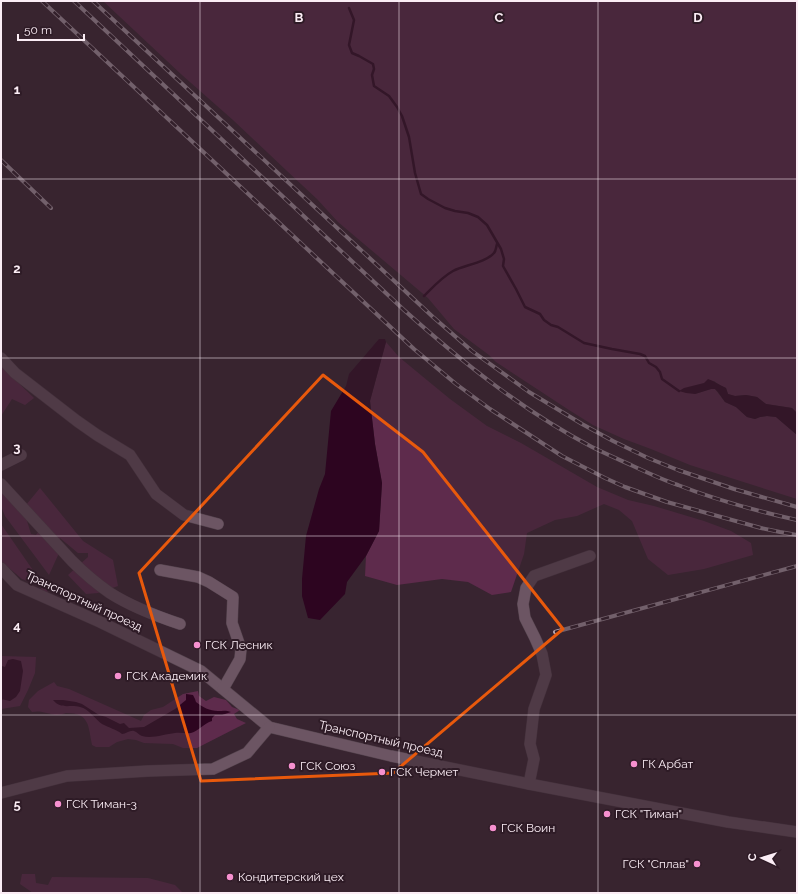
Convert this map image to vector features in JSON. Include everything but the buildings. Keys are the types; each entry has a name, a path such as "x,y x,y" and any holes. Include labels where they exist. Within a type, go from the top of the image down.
{"street":[{"path":"1,358 15,373 77,421 130,455 156,494 184,515 218,524"},
{"path":"1,465 21,455"},
{"path":"1,484 83,572 110,593 139,609 180,624"},
{"path":"529,784 534,759 530,744 534,709 546,675 542,654 525,618 523,604 526,588 534,576 590,556"},
{"name":"Транспортный проезд","path":"1,568 17,585 100,622 201,672 269,727 391,756 529,784 728,822 797,832"},
{"path":"160,570 198,577 233,597 232,623 241,649 240,659 223,689"},
{"path":"1,793 66,776 213,769 247,753 269,727"}],"highlighted area":[{"path":"323,375 423,452 563,629 393,773 201,781 139,573"}],"shaded area":[{"path":"103,1 797,1 797,413 792,408 766,404 757,397 746,395 735,396 728,394 726,388 714,381 698,385 695,394 715,389 725,402 736,407 747,417 755,419 767,416 776,417 797,435 797,499 690,465 593,425 496,362 454,329 428,298 338,222 317,199 233,120 182,75"},
{"path":"379,339 385,339 386,342 370,401 375,444 382,483 379,531 366,556 347,582 345,594 320,620 308,618 302,596 306,536 319,489 325,474 331,411 346,386 349,374"},
{"path":"386,342 399,357 450,399 487,426 521,443 597,487 628,500 704,521 731,531 751,543 753,555 704,569 668,575 648,559 632,521 619,510 604,504 577,516 555,520 527,533 524,554 511,592 492,595 468,582 442,579 397,585 365,576 366,556 379,531 382,483 375,444 370,401"},
{"path":"1,366 34,398 25,405 12,399 1,416"},
{"path":"708,379 726,388 728,394 735,396 746,395 757,397 766,404 792,408 797,413 797,435 776,417 767,416 755,419 747,417 736,407 725,402 715,389 695,394 679,391 684,388 704,383"},
{"path":"1,488 24,511 31,534 36,535 39,531 26,505 40,488 83,541 113,560 118,586 98,593 86,594 68,575 88,557 88,553 78,553 60,538 59,553 49,575 5,516 1,506"},
{"path":"1,524 48,592 43,592 39,585 22,579 1,561"},
{"path":"1,656 36,657 35,673 20,706 1,709 5,667 1,666"},
{"path":"13,659 21,661 23,671 20,691 16,697 10,701 1,699 1,666 5,667 8,660"},
{"path":"54,682 57,686 69,689 141,721 144,715 151,710 163,707 183,694 198,691 199,696 206,701 214,697 226,700 232,707 240,710 234,714 237,719 246,723 197,748 183,748 173,744 144,743 128,739 117,742 109,747 96,747 92,745 86,722 80,715 66,713 57,715 32,712 28,707 29,700 38,691"},
{"path":"186,694 193,695 196,702 206,708 215,711 231,712 222,715 215,715 212,718 212,721 206,723 197,731 191,733 177,733 146,737 141,736 134,731 122,734 102,724 83,708 76,706 62,706 53,700 63,700 82,704 99,715 120,724 124,723 129,728 144,727 175,709 186,700"},
{"path":"22,874 35,874 36,883 48,885 52,877 148,878 175,885 183,893 33,893 20,884"}],"waterway":[{"path":"349,8 354,20 349,45 352,53 373,64 374,69 372,75 374,86 389,96 402,116 409,137 415,173 421,194 445,208 468,213 478,217 487,225 501,249 504,259 503,266 525,307 540,314 544,320 551,325 558,327 584,343 645,356 649,363 656,367 660,372 662,379 679,391"},
{"path":"424,296 449,273 480,262 490,256 495,252 497,244"}],"railway":[{"path":"42,1 414,349 456,384 490,409 562,456 625,487 667,502 761,528 797,535"},
{"path":"74,1 404,310 471,367 517,402 566,433 592,447 661,479 722,500 797,520"},
{"path":"93,1 433,317 472,351 529,392 582,424 648,458 734,489 797,507"},
{"path":"1,160 51,208"},
{"path":"555,632 797,566"}],"place":[{"name":"ГСК Лесник","path":"197,645"},
{"name":"ГСК Академик","path":"118,676"},
{"name":"ГК Арбат","path":"634,764"},
{"name":"ГСК Союз","path":"292,766"},
{"name":"ГСК Чермет","path":"382,772"},
{"name":"ГСК Тиман-3","path":"58,804"},
{"name":"ГСК \"Тиман\"","path":"607,814"},
{"name":"ГСК Воин","path":"493,828"},
{"name":"ГСК \"Сплав\"","path":"697,864"},
{"name":"Кондитерский цех","path":"230,877"}]}
